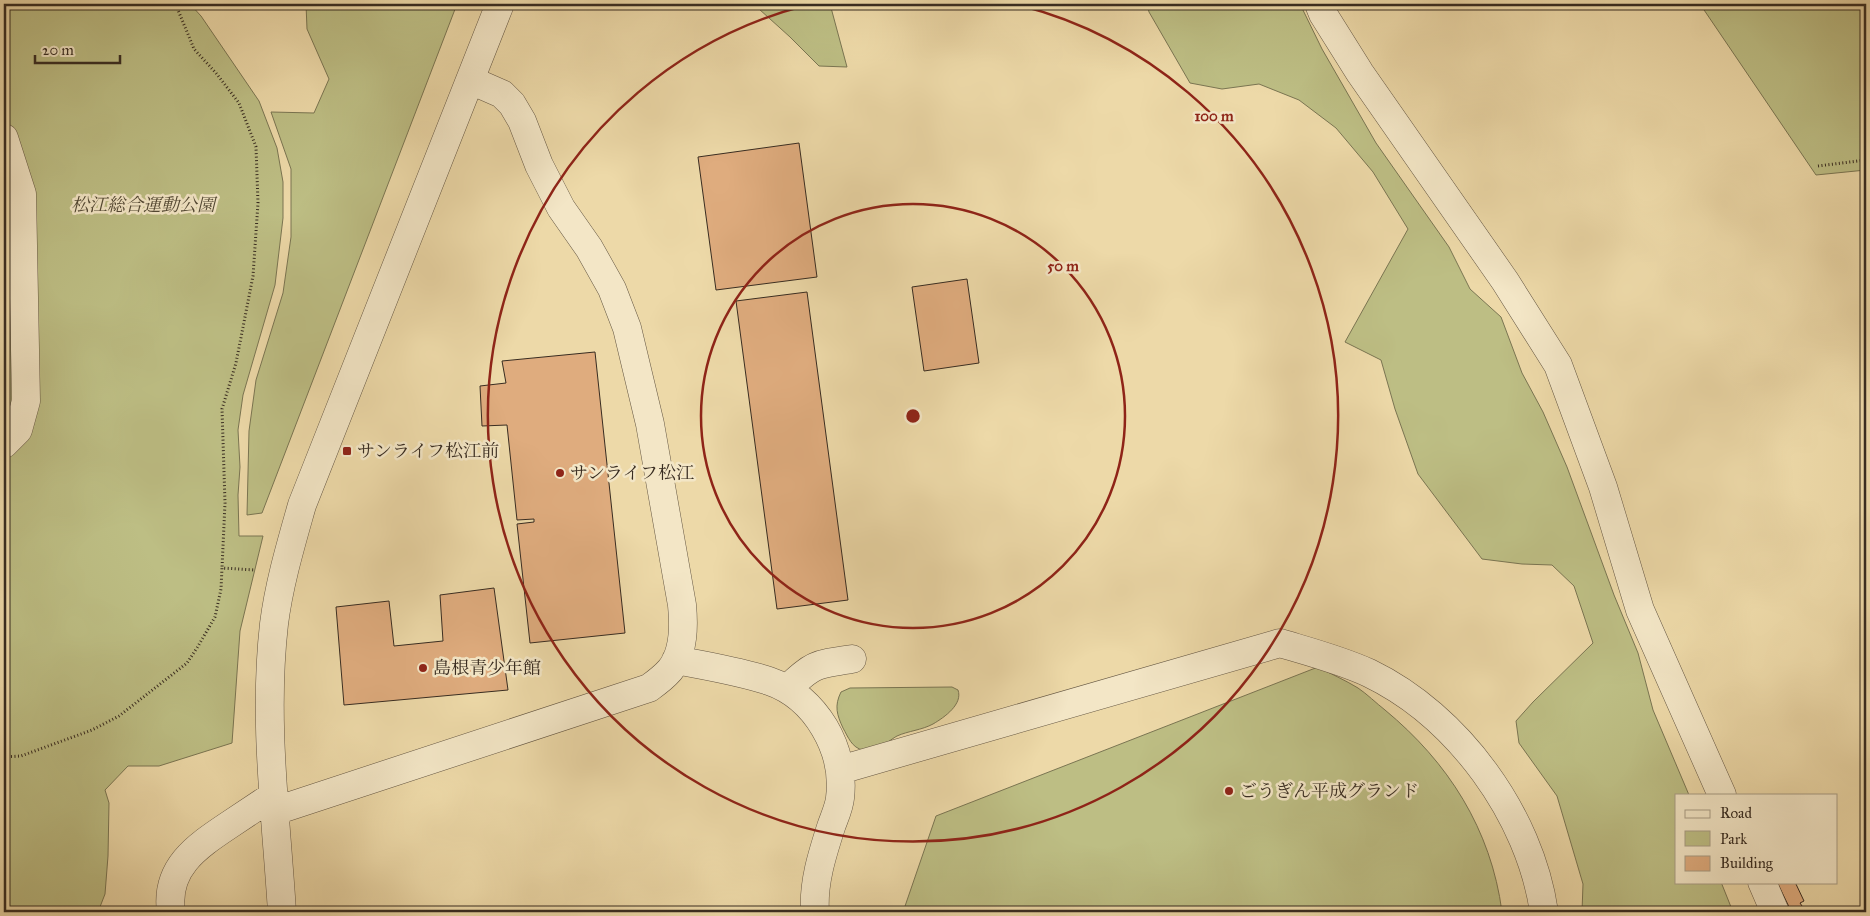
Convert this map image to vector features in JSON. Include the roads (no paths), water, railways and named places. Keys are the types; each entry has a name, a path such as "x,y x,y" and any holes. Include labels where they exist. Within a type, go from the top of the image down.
{"street":[{"path":"282,912 269,746 274,623 290,546 302,505 500,4"},
{"path":"1319,4 1322,14 1360,73 1505,281 1558,365 1603,487 1640,610 1722,794"},
{"path":"171,912 170,896 173,882 178,869 189,855 206,840 274,803 643,690 660,680 670,670 676,660 682,631 682,605 650,424 628,328 612,289 589,248 561,208 539,165 522,121 512,104 502,94 470,80"},
{"path":"4,138 22,194 26,401 18,430 4,444"},
{"path":"840,770 1280,642 1338,660 1370,674 1404,694 1435,718 1476,759 1514,821 1531,860 1544,912"},
{"path":"787,689 806,671 820,664 852,659"},
{"path":"676,660 769,681 787,689 801,700 826,730 834,747 840,770 840,799 819,865 815,887 814,912"},
{"path":"1763,884 1775,912"}],"place":[{"name":"サンライフ松江前","path":"347,451"},
{"name":"サンライフ松江","path":"560,473"},
{"name":"島根青少年館","path":"423,668"},
{"name":"ごうぎん平成グランド","path":"1229,791"}],"park label":[{"name":"松江総合運動公園","path":"143,205"}]}
